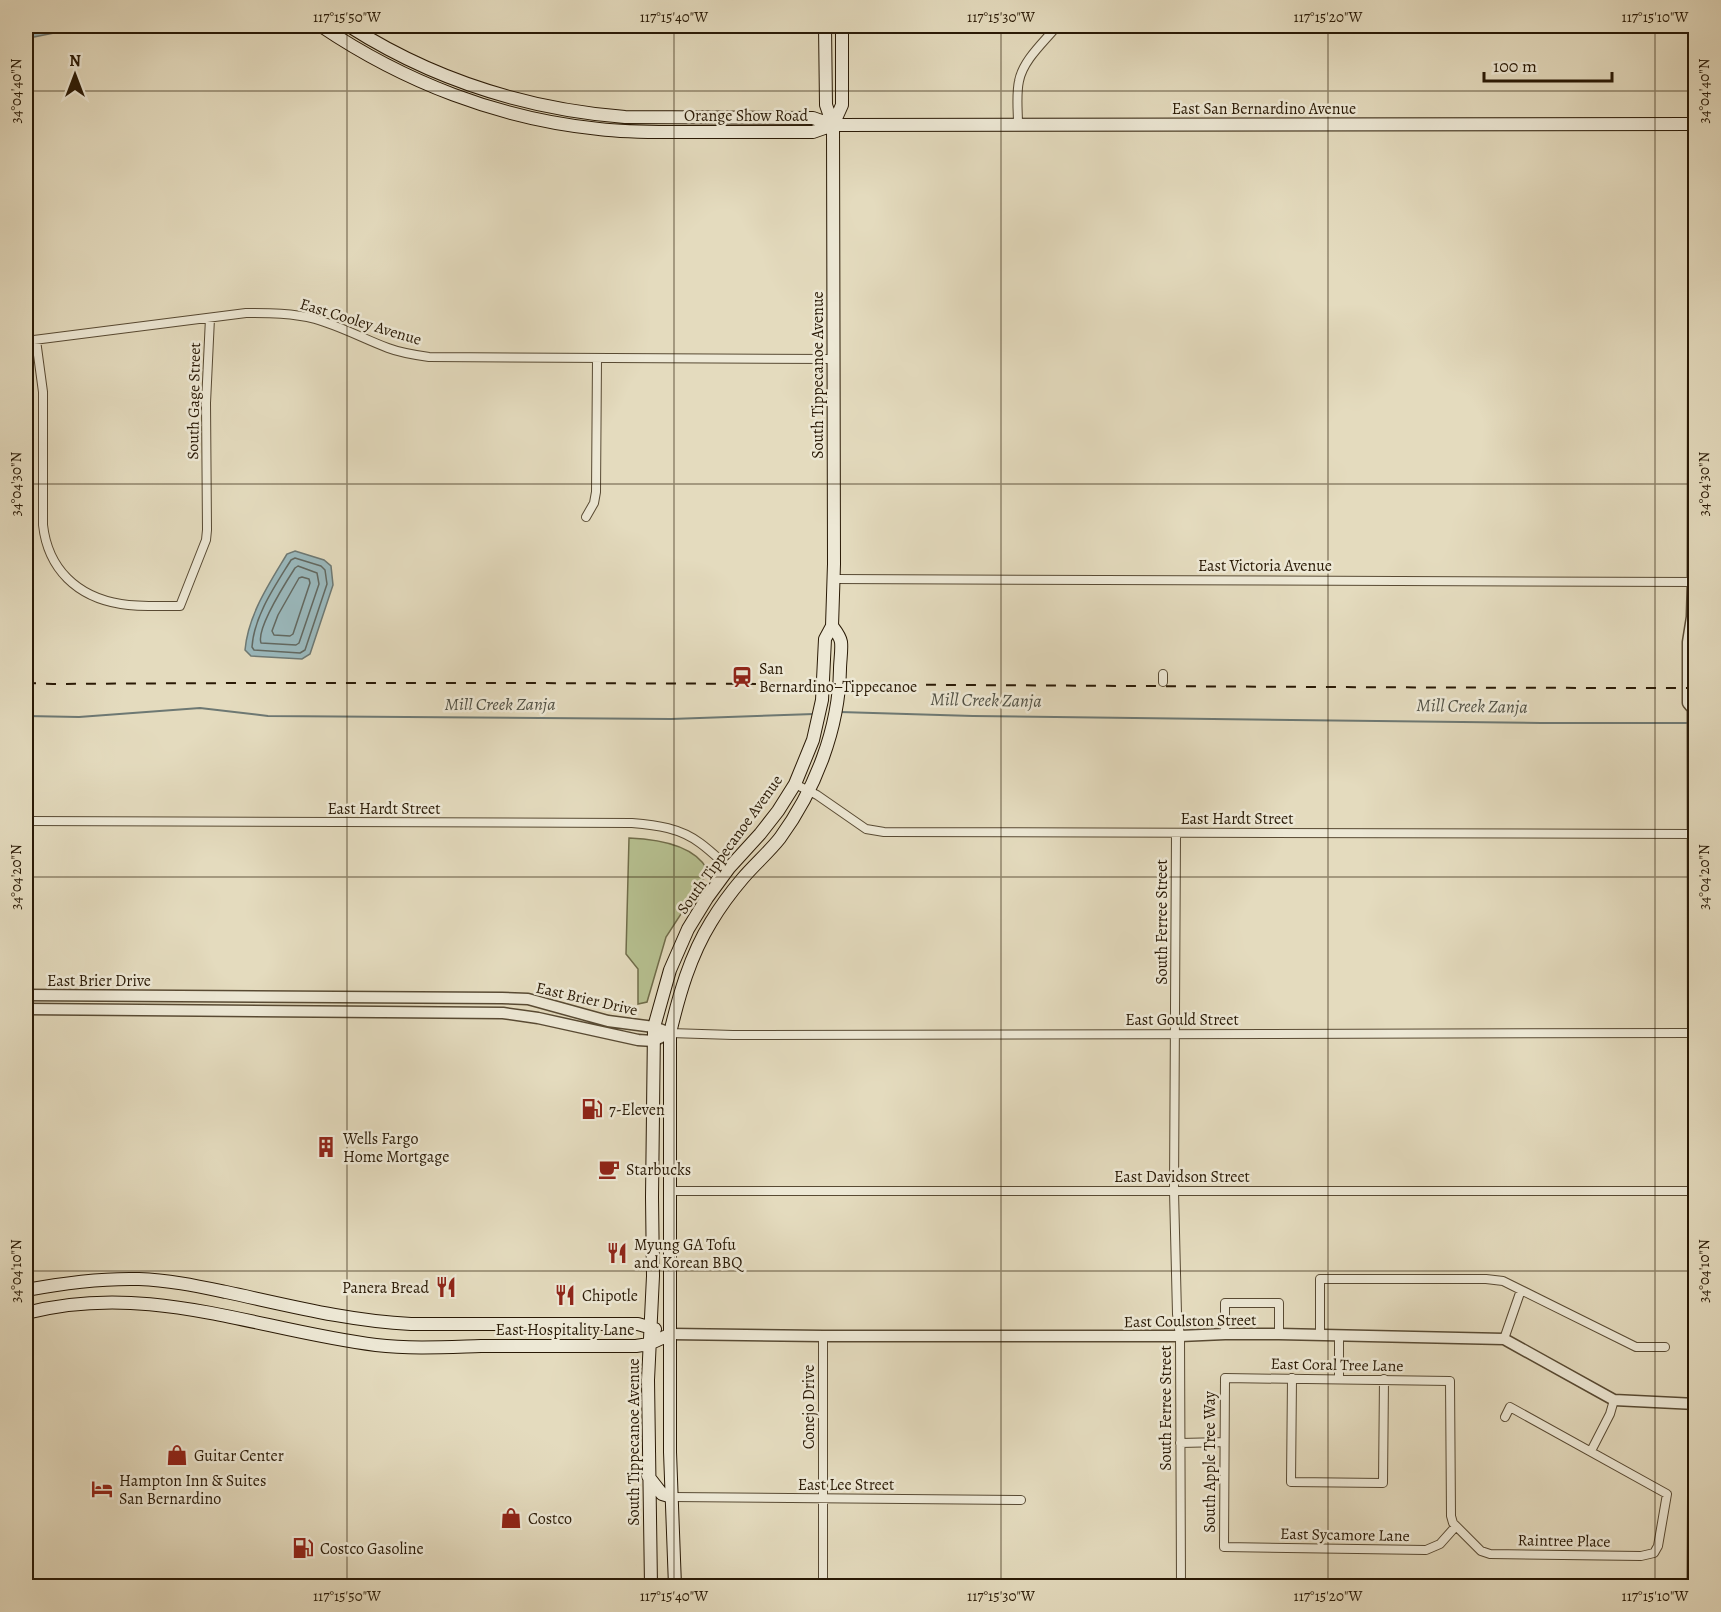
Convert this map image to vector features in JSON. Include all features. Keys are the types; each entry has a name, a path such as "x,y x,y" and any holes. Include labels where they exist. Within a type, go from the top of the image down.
{"main road":[{"name":"Orange Show Road","path":"321,26 378,61 407,75 462,98 532,119 587,128 652,132 813,132 833,125"},
{"name":"Orange Show Road","path":"349,26 385,47 467,84 501,95 566,110 625,117 813,118 833,125"},
{"name":"South Tippecanoe Avenue","path":"651,1587 648,1476 649,1344 653,1276 654,1027 670,970 688,929 729,868 760,834 795,784 815,732 822,700 825,639 832,626 834,579 833,125 826,105 825,26"},
{"name":"South Tippecanoe Avenue","path":"833,125 842,105 842,26"},
{"path":"378,61 385,47"},
{"name":"East San Bernardino Avenue","path":"833,125 1695,124"},
{"name":"South Tippecanoe Avenue","path":"675,1587 670,1452 670,1033 685,981 700,941 720,908 779,839 808,791 821,761 833,726 840,684 841,641 832,626"},
{"path":"729,868 743,879"},
{"name":"East Hospitality Lane","path":"26,1290 80,1281 141,1279 194,1286 384,1323 638,1324 671,1334"},
{"name":"East Hospitality Lane","path":"26,1313 82,1304 137,1303 185,1308 379,1345 417,1347 636,1346 649,1344 671,1334"},
{"path":"648,1476 662,1494 672,1497"}],"street":[{"path":"1018,124 1018,88 1021,72 1057,26"},
{"path":"1693,26 1695,124 1694,582 1688,642 1688,694 1689,703 1694,708 1693,1587"},
{"name":"East Cooley Avenue","path":"26,341 268,313 293,315 332,325 392,349 429,357 834,359"},
{"name":"South Gage Street","path":"36,340 43,392 43,525 48,550 53,560 64,576 93,595 118,604 180,606 206,540 206,403 210,318"},
{"path":"586,518 594,503 596,492 597,359"},
{"name":"East Victoria Avenue","path":"834,579 1694,582"},
{"path":"1692,617 1695,635"},
{"name":"East Hardt Street","path":"795,784 857,824 875,831 1694,834"},
{"name":"East Hardt Street","path":"26,821 632,823 657,825 680,831 699,843 729,868"},
{"name":"South Ferree Street","path":"1176,833 1174,1191 1180,1336 1181,1587"},
{"name":"East Brier Drive","path":"26,995 528,999 608,1021 654,1027 670,1033"},
{"name":"East Brier Drive","path":"26,1009 503,1012 591,1031 653,1041"},
{"path":"653,1041 670,1033"},
{"name":"East Gould Street","path":"670,1033 733,1035 1693,1033"},
{"name":"East Davidson Street","path":"671,1191 1694,1191"},
{"path":"1320,1334 1320,1280 1486,1280 1503,1281 1636,1347 1665,1347"},
{"path":"1504,1339 1521,1290"},
{"path":"1225,1334 1225,1303 1279,1303 1280,1334"},
{"name":"East Coulston Street","path":"671,1334 823,1336 1320,1334 1504,1339 1614,1400 1695,1404"},
{"path":"1339,1335 1339,1379"},
{"name":"Conejo Drive","path":"823,1336 823,1587"},
{"name":"East Coral Tree Lane","path":"1225,1378 1450,1380 1450,1508 1453,1523 1456,1526"},
{"name":"South Apple Tree Way","path":"1224,1547 1225,1378"},
{"path":"1292,1378 1291,1482 1383,1483 1384,1379"},
{"path":"1505,1417 1510,1407 1592,1451 1610,1414 1614,1400"},
{"path":"1180,1443 1224,1442"},
{"name":"Raintree Place","path":"1456,1526 1481,1551 1490,1554 1641,1556 1654,1553 1658,1546 1667,1494 1592,1451"},
{"name":"East Lee Street","path":"672,1497 1021,1500"},
{"name":"East Sycamore Lane","path":"1224,1547 1426,1550 1440,1544 1456,1526"}],"green space":[{"path":"629,838 672,844 683,848 701,861 707,869 705,877 666,937 647,1002 638,1004 638,969 626,954"}],"water":[{"path":"26,26 89,26 29,38 26,41"},
{"path":"295,551 324,560 331,566 333,585 310,654 302,659 251,656 245,650 255,612 287,554"}],"waterway":[{"name":"Mill Creek Zanja","path":"26,716 79,717 200,708 268,716 671,719 814,714"},
{"name":"Mill Creek Zanja","path":"840,712 973,716 1690,723"}],"railway":[{"path":"26,683 1696,688"}],"place":[{"name":"San Bernardino–Tippecanoe","path":"742,677"},
{"name":"7-Eleven","path":"592,1109"},
{"name":"Wells Fargo Home Mortgage","path":"326,1147"},
{"name":"Starbucks","path":"609,1169"},
{"name":"Myung GA Tofu and Korean BBQ","path":"617,1253"},
{"name":"Panera Bread","path":"446,1287"},
{"name":"Chipotle","path":"565,1295"},
{"name":"Guitar Center","path":"177,1455"},
{"name":"Hampton Inn & Suites San Bernardino","path":"102,1489"},
{"name":"Costco","path":"511,1518"},
{"name":"Costco Gasoline","path":"303,1548"}]}
